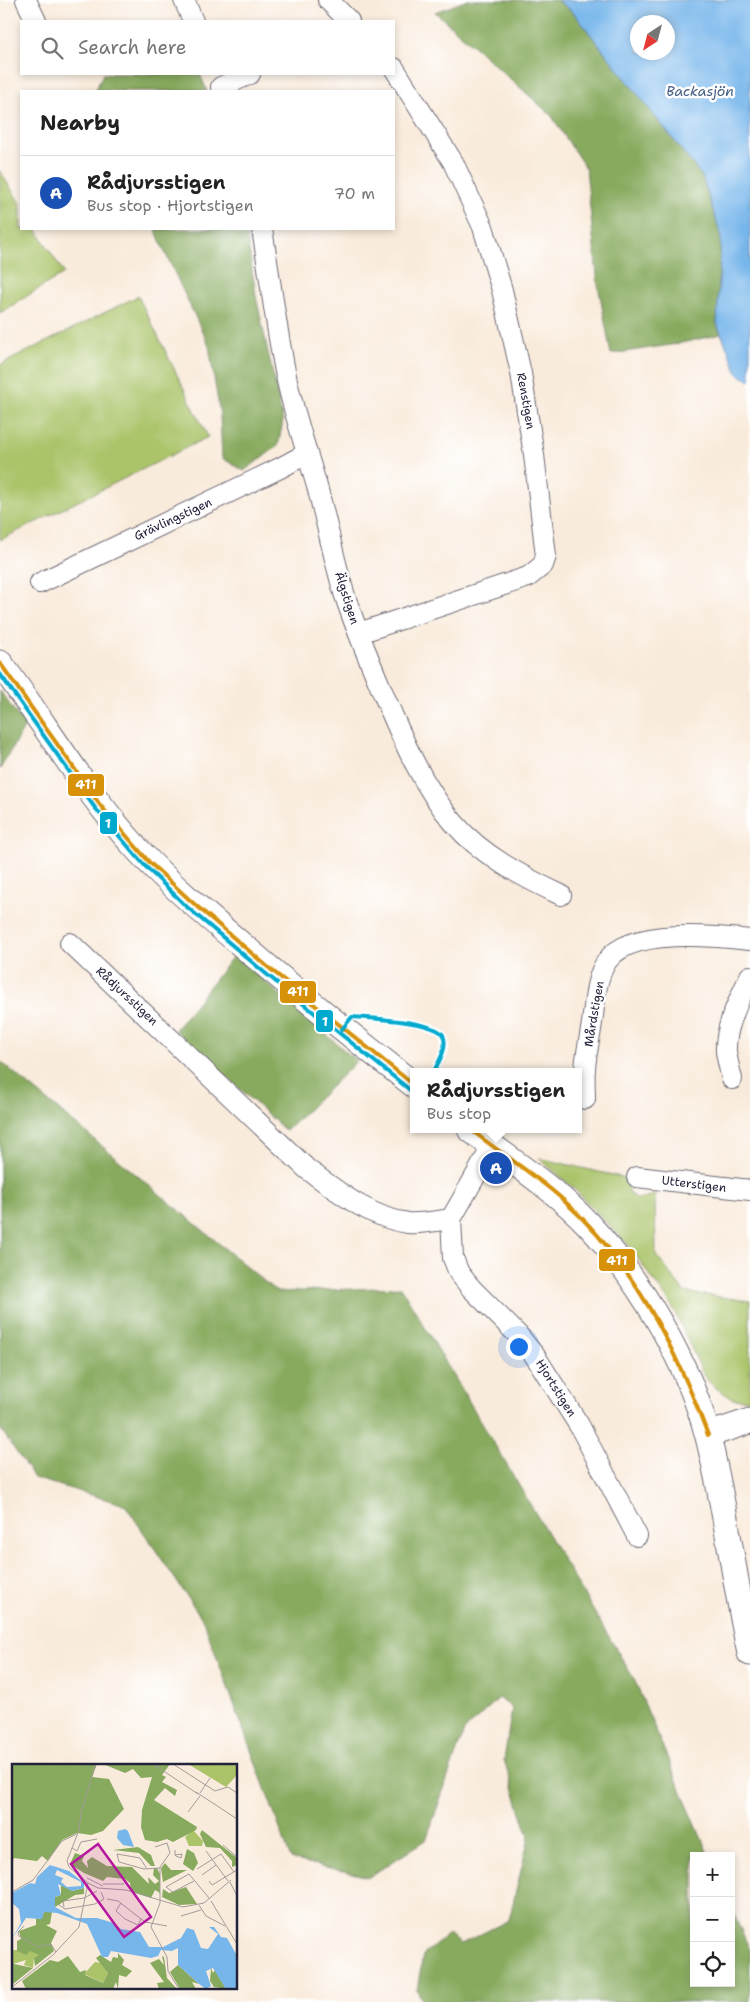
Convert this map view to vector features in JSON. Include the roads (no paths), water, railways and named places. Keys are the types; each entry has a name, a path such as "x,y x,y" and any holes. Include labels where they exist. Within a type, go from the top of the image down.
{"street":[{"path":"26,0 36,20"},
{"path":"184,0 194,20"},
{"path":"328,0 348,20"},
{"name":"Renstigen","path":"359,633 528,577 543,565 546,556 534,455 521,374 502,290 483,227 453,162 395,70"},
{"path":"219,84 247,75"},
{"name":"Älgstigen","path":"262,230 273,309 296,423 318,490 345,595 392,715 409,752 438,804 455,825 475,844 512,869 561,895"},
{"name":"Grävlingstigen","path":"40,583 306,454"},
{"path":"0,663 69,764 137,849 170,883 336,1025 410,1082"},
{"name":"Mårdstigen","path":"585,1099 584,1070 595,998 600,973 608,959 618,950 633,943 652,939 714,936 750,940"},
{"name":"Rådjursstigen","path":"70,943 307,1169 342,1195 369,1210 408,1222 425,1223 450,1219"},
{"path":"732,1079 726,1053 728,1033 734,1011 750,976"},
{"path":"475,1133 522,1167 561,1199 587,1224 634,1281 677,1358 694,1395 708,1435 726,1517 750,1653"},
{"path":"450,1219 492,1147"},
{"name":"Utterstigen","path":"637,1177 750,1190"},
{"name":"Hjortstigen","path":"450,1219 453,1258 459,1273 470,1288 518,1335 536,1356 579,1425 637,1536"},
{"path":"708,1435 750,1421"}],"water":[{"name":"Backasjön","path":"557,0 750,0 750,381 738,374 717,324 721,235 702,176 573,12"}],"place":[{"name":"Rådjursstigen","path":"496,1168"}]}
